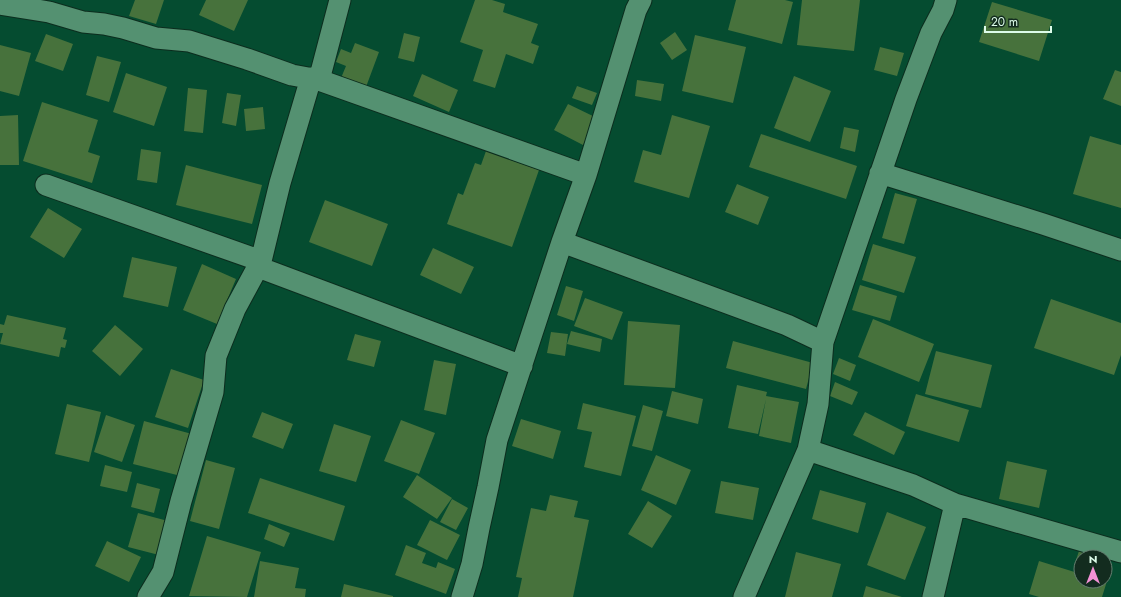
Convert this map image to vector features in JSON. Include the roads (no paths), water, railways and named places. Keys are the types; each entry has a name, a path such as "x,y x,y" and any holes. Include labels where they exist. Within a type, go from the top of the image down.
{"street":[{"path":"61,0 83,22"},
{"path":"148,597 163,572 179,508 213,392 216,356 235,309 260,264 280,183 340,0"},
{"path":"462,597 472,564 497,440 586,174 636,10 641,0"},
{"path":"744,597 808,450 818,404 823,342 906,99 931,33 946,0"},
{"path":"0,4 49,12 83,22 123,28 156,38 189,41 247,59 292,76 315,79 586,174"},
{"path":"880,173 1044,224 1121,250"},
{"path":"46,185 260,264 522,366"},
{"path":"562,242 787,325 823,342"},
{"path":"808,450 913,485 954,504 1121,552"},
{"path":"933,597 954,504"}]}
